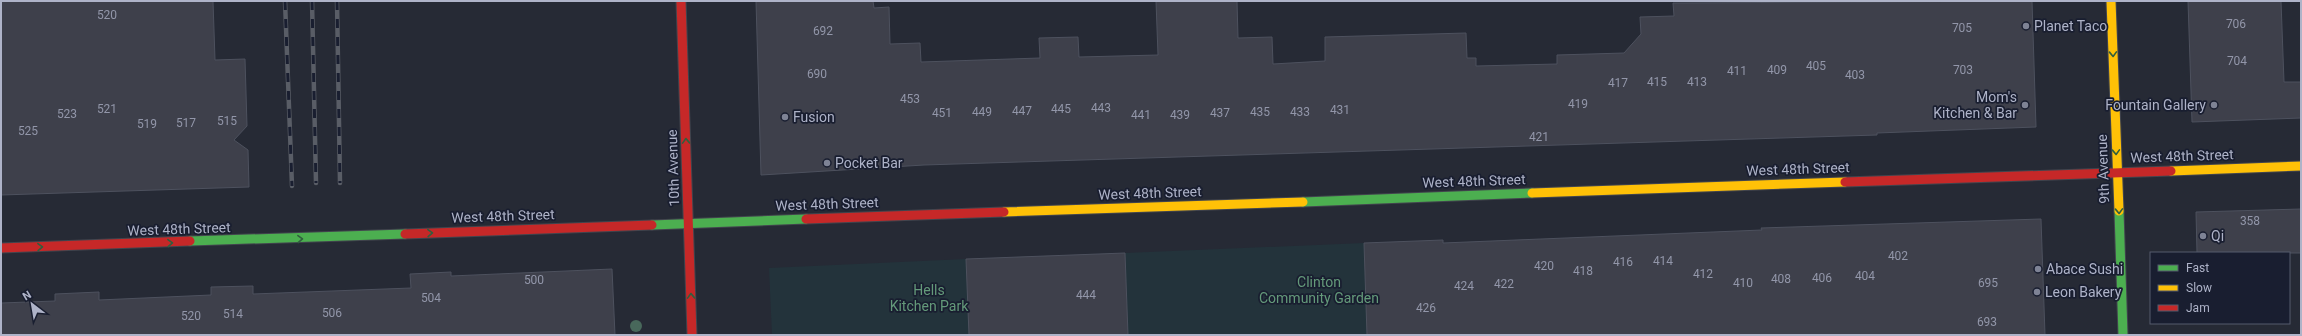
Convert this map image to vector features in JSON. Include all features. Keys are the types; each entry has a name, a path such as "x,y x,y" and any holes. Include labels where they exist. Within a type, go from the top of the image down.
{"street":[{"name":"10th Avenue","path":"681,1 692,335"},
{"name":"9th Avenue","path":"2111,1 2123,335"},
{"name":"West 48th Street","path":"1,248 2301,166"}],"green space":[{"name":"Clinton Community Garden","path":"1364,243 1367,335 1128,335 1125,253"},
{"name":"Hells Kitchen Park","path":"966,259 969,335 772,335 769,268"}],"building":[{"path":"1,1 213,1 215,60 245,59 247,126 234,140 248,150 249,187 1,195"},
{"path":"756,1 873,1 874,8 889,7 890,44 920,43 921,62 1040,58 1039,38 1078,37 1079,57 1158,55 1156,1 1237,1 1238,38 1272,37 1273,64 1325,61 1325,37 1466,33 1467,58 1476,58 1476,66 1557,64 1557,55 1624,53 1641,34 1640,17 1674,16 1673,3 2032,1 2036,127 1877,133 1877,135 924,165 761,175"},
{"path":"2188,1 2281,1 2284,82 2301,82 2301,118 2192,122"},
{"path":"2301,209 2301,253 2197,252 2196,212"},
{"path":"2041,219 2045,335 1367,335 1364,243 1443,240 1443,243 1762,230 1761,228"},
{"path":"1125,253 1128,335 969,335 966,259"},
{"path":"612,269 615,335 1,335 1,303 55,301 55,294 99,292 99,300 211,295 211,287 253,286 253,294 411,288 410,274 451,272 451,276"}],"railway":[{"path":"285,1 292,186"},
{"path":"312,1 316,183"},
{"path":"337,1 340,183"}],"traffic: fast":[{"path":"1303,202 1532,193"},
{"path":"2119,211 2123,335"},
{"path":"652,225 806,219"},
{"path":"190,241 405,234"}],"traffic: slow":[{"path":"2111,1 2119,211"},
{"path":"2171,171 2301,166"},
{"path":"1532,193 1845,182"},
{"path":"1004,212 1303,202"}],"traffic: jam":[{"path":"681,1 692,335"},
{"path":"1845,182 2171,171"},
{"path":"806,219 1004,212"},
{"path":"405,234 652,225"},
{"path":"1,248 190,241"}],"place":[{"name":"Planet Taco","path":"2026,26"},
{"name":"Mom's Kitchen & Bar","path":"2025,105"},
{"name":"Fountain Gallery","path":"2214,105"},
{"name":"Fusion","path":"785,117"},
{"name":"Pocket Bar","path":"827,163"},
{"name":"Qi","path":"2203,236"},
{"name":"Abace Sushi","path":"2038,269"},
{"name":"Leon Bakery","path":"2037,292"}]}
